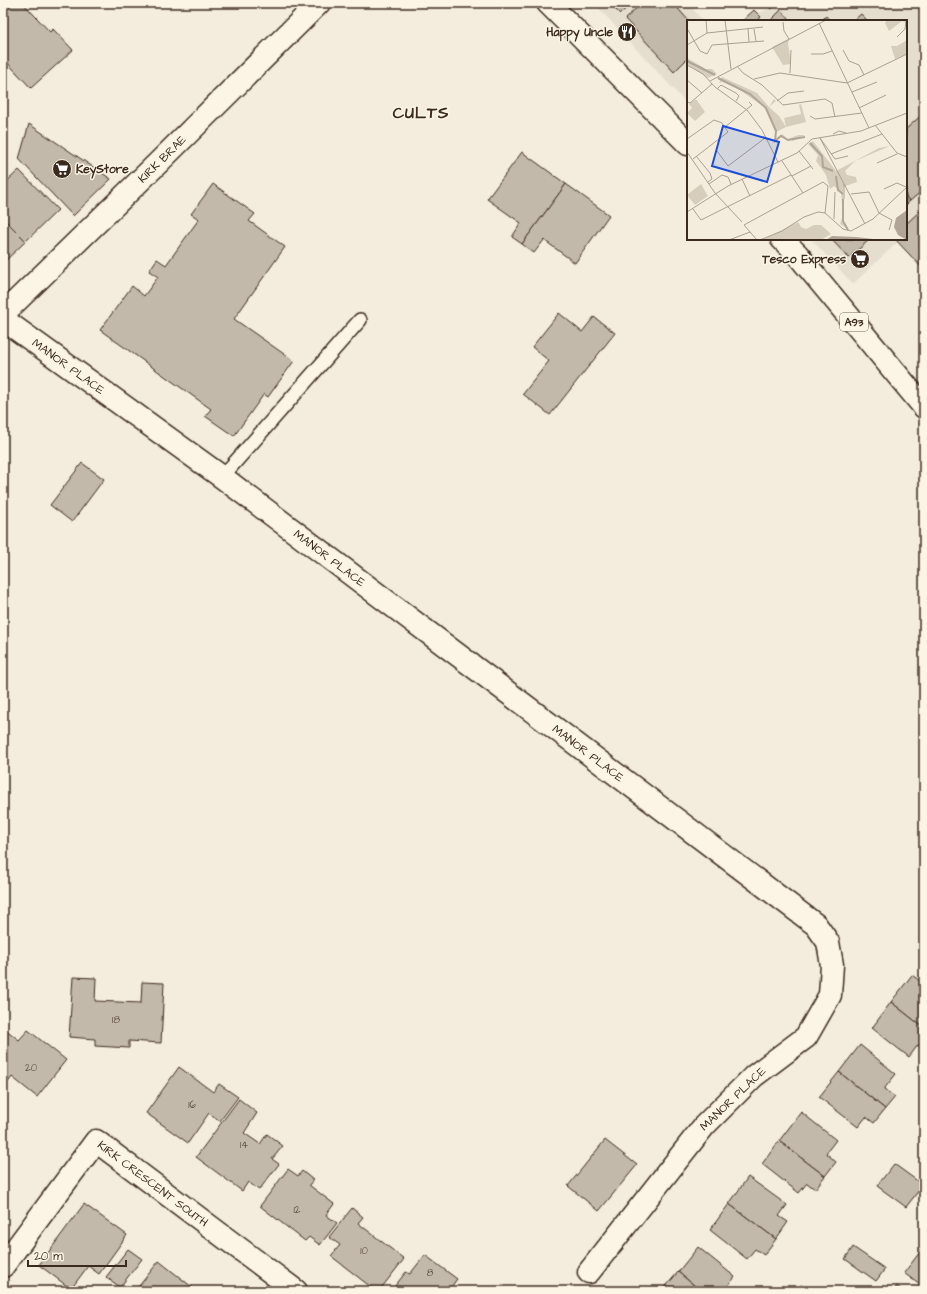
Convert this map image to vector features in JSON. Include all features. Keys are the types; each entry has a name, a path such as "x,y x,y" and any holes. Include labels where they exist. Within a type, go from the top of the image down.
{"street":[{"name":"KIRK BRAE","path":"3,316 319,3"},
{"path":"548,3 687,143"},
{"name":"A93","path":"783,240 797,254 924,407"},
{"name":"MANOR PLACE","path":"3,316 11,325 222,477 816,925 828,942 832,966 830,995 806,1037 754,1076 704,1126 590,1272"},
{"name":"KIRK CRESCENT SOUTH","path":"10,1242 96,1141 296,1291"},
{"path":"3,1266 10,1242"}],"lane":[{"path":"222,477 360,320"}],"shaded area":[{"path":"594,3 688,3 702,20 687,20 687,104"},
{"path":"781,3 924,3 924,217 907,233 907,20 743,20"},
{"path":"812,240 900,240 853,284"}],"building":[{"path":"3,3 23,3 50,32 53,29 73,50 31,88 3,58"},
{"path":"609,3 632,3 620,14"},
{"path":"642,3 673,3 688,20 687,59 674,72 625,19"},
{"path":"766,3 778,3 771,9"},
{"path":"754,10 761,17 758,20 743,20"},
{"path":"781,10 790,20 771,20"},
{"path":"861,14 867,20 854,20"},
{"path":"826,16 829,20 822,20"},
{"path":"924,113 924,189 910,201 907,198 907,128"},
{"name":"KeyStore","path":"29,124 111,179 73,216 19,159"},
{"path":"522,152 566,184 522,244 512,237 521,223 487,199"},
{"path":"19,170 58,210 26,241 3,218 3,185"},
{"path":"213,184 255,214 249,221 285,247 234,319 294,361 268,397 264,394 234,436 205,416 211,409 100,330 132,286 144,296 158,277 149,271 157,259 166,265 199,219 191,214"},
{"path":"566,184 609,215 575,263 544,240 534,253 522,244"},
{"path":"921,210 924,213 924,270 896,240 907,240 907,223"},
{"path":"3,218 26,241 3,263"},
{"path":"832,240 869,240 849,258"},
{"path":"559,313 582,332 594,317 615,333 550,415 523,394 549,361 532,347"},
{"path":"82,463 104,479 72,522 50,505"},
{"path":"912,975 924,984 924,1028 891,1002"},
{"path":"73,977 96,978 95,1001 141,1003 142,982 164,983 161,1043 129,1041 129,1048 95,1046 95,1039 69,1037"},
{"path":"891,1002 924,1028 924,1050 918,1045 909,1057 872,1028"},
{"path":"5,1029 19,1040 28,1030 66,1060 37,1097 12,1077 3,1089 3,1032"},
{"path":"860,1045 896,1074 884,1089 895,1097 885,1109 839,1072"},
{"path":"179,1067 213,1092 219,1084 238,1097 220,1121 209,1113 188,1143 146,1113"},
{"path":"839,1072 885,1109 874,1123 866,1117 858,1127 819,1097"},
{"path":"239,1099 257,1113 244,1133 260,1144 267,1134 283,1146 272,1159 279,1164 259,1190 248,1182 242,1191 196,1157"},
{"path":"801,1112 836,1140 826,1153 836,1162 825,1176 779,1141"},
{"path":"605,1140 637,1165 599,1211 568,1186"},
{"path":"779,1141 825,1176 815,1189 807,1183 799,1193 762,1164"},
{"path":"894,1164 923,1185 906,1207 877,1186"},
{"path":"288,1169 298,1176 302,1171 313,1180 309,1185 334,1204 326,1215 337,1223 320,1245 309,1237 305,1241 260,1206"},
{"path":"748,1177 787,1205 779,1216 788,1222 776,1239 729,1204"},
{"path":"84,1204 127,1235 99,1274 88,1266 71,1289 39,1265"},
{"path":"729,1204 776,1239 764,1255 755,1249 747,1259 710,1230"},
{"path":"352,1208 363,1217 358,1223 404,1259 379,1291 376,1291 331,1256 340,1245 329,1237"},
{"path":"698,1247 735,1277 724,1291 701,1291 678,1272"},
{"path":"853,1247 885,1269 876,1281 845,1259"},
{"path":"128,1249 142,1259 120,1287 106,1277"},
{"path":"920,1252 924,1255 924,1288 904,1273"},
{"path":"425,1255 457,1279 448,1291 391,1291 406,1272 410,1274"},
{"path":"159,1261 197,1291 135,1291"},
{"path":"678,1272 701,1291 662,1291"},
{"path":"801,1285 810,1291 797,1291"},
{"path":"897,1286 903,1291 893,1291"}],"place":[{"name":"Happy Uncle","path":"627,32"},
{"name":"KeyStore","path":"62,169"},
{"name":"Tesco Express","path":"860,259"}],"district":[{"name":"CULTS","path":"421,113"}]}
